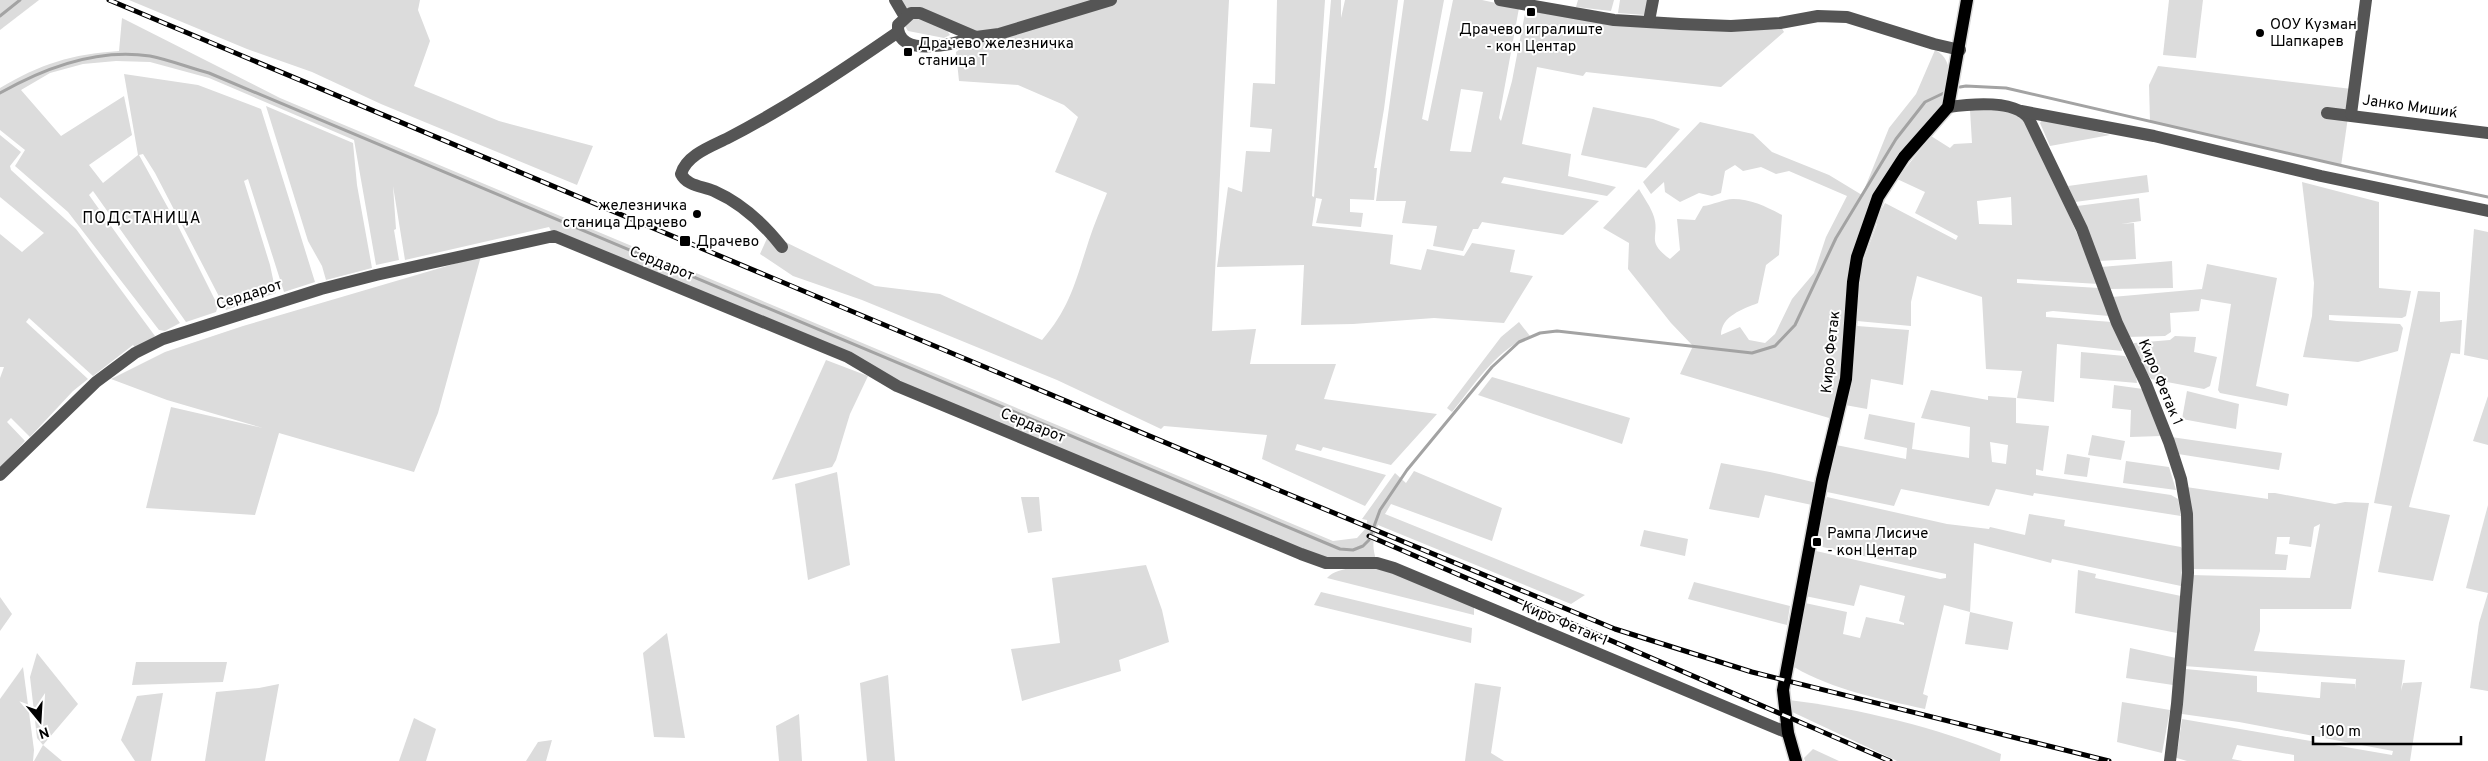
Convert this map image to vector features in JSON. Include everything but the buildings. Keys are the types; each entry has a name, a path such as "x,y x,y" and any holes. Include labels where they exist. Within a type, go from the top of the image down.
{"main road":[{"name":"Киро Фетак","path":"1796,761 1788,733 1783,690 1822,480 1846,379 1853,282 1860,244 1878,197 1904,156 1948,106 1960,50 1966,0"}],"street":[{"path":"896,0 904,17"},
{"path":"976,37 920,13 911,13 904,17 898,25 898,32 913,44 935,47 976,37 999,34 1111,0"},
{"path":"1500,0 1614,20 1732,26 1780,23 1818,16 1847,17 1934,44 1960,50"},
{"path":"1649,21 1652,0"},
{"path":"2351,114 2366,0"},
{"path":"782,247 771,232 730,199 688,183 681,174 682,168 688,161 708,148 827,81 898,32"},
{"path":"1948,106 1981,103 2154,136 2321,176 2488,211"},
{"name":"Киро Фетак 1","path":"2021,111 2030,119 2082,229 2117,323 2146,384 2169,442 2181,479 2187,514 2188,574 2177,704 2170,761"},
{"name":"Јанко Мишиќ","path":"2327,113 2351,114 2488,133"},
{"name":"Сердарот","path":"0,475 96,382 135,354 163,339 284,299 340,284 482,253 540,237 554,236 848,356 906,390 1326,563"},
{"name":"Киро Фетак 1","path":"1326,563 1377,563 1394,568 1773,729 1788,733"},
{"path":"1773,729 1780,726 1786,717"}],"shaded area":[{"path":"0,0 39,0 0,30"},
{"path":"129,0 420,0 418,10 430,41 414,86 499,121 593,146 577,185 381,104 312,72 247,49"},
{"path":"895,0 1111,0 976,37 911,13"},
{"path":"1117,0 1229,0 1212,331 1256,329 1250,364 1336,364 1324,399 1437,414 1391,465 1323,447 1321,451 1297,444 1295,450 1386,475 1365,506 1262,459 1267,435 1164,426 1161,429 1057,380 862,300 793,276 760,254 769,234 875,286 940,294 1042,340 1066,305 1107,193 1055,172 1078,117 1064,105 1018,85 959,81 956,52 971,41"},
{"path":"1277,0 1325,0 1312,196 1314,197 1331,0 1341,0 1341,18 1345,0 1398,0 1384,109 1374,168 1377,168 1374,200 1350,199 1350,212 1363,213 1361,227 1316,223 1322,199 1316,198 1312,226 1393,235 1390,264 1421,270 1427,249 1464,256 1472,243 1515,250 1510,272 1533,276 1504,323 1434,318 1353,324 1301,325 1304,265 1217,267 1228,187 1242,192 1246,151 1270,152 1272,129 1250,127 1253,83 1275,84"},
{"path":"1404,0 1444,0 1422,119 1428,121 1453,0 1482,0 1519,8 1499,118 1501,121 1512,81 1526,8 1781,27 1784,32 1721,87 1586,72 1583,76 1537,67 1522,144 1571,154 1568,176 1616,187 1607,196 1504,177 1501,183 1599,201 1563,235 1482,222 1478,229 1473,229 1463,251 1433,246 1437,226 1402,223 1406,201 1376,201","holes":["1461,89 1483,92 1471,152 1450,151"]},
{"path":"1578,0 1614,0 1611,11 1576,7"},
{"path":"1620,0 1648,0 1645,15 1618,13"},
{"path":"2169,0 2203,0 2196,58 2163,55"},
{"path":"916,16 946,29 950,35 944,38 908,31 905,26"},
{"path":"122,18 280,98 1333,541 1357,538 1367,527 1367,520 1362,519 1395,473 1406,483 1414,471 1502,508 1492,541 1391,504 1385,514 1585,595 1571,604 1378,525 1373,544 1377,563 1326,563 897,386 848,357 554,236 549,227 405,260 393,186 396,229 394,230 399,260 376,265 354,140 209,78 150,62 116,61 83,64 50,73 21,90 61,136 124,96 132,135 89,165 103,183 138,155 124,74 198,85 261,109 315,282 284,292 248,179 244,181 270,265 276,293 226,310 155,173 143,154 139,155 178,226 218,306 216,312 186,322 93,191 89,195 180,323 165,331 159,330 68,212 15,166 25,150 0,130 0,88 29,73 57,62 102,52 119,51"},
{"path":"1935,50 1946,60 1948,66 1947,101 1909,142 1885,174 1874,196 1860,244 1836,420 1680,374 1693,346 1671,323 1628,269 1629,243 1603,228 1639,189 1654,217 1655,239 1658,248 1670,259 1680,250 1677,219 1695,220 1703,206 1730,199 1740,199 1759,204 1782,215 1779,255 1766,265 1758,303 1729,318 1722,328 1721,335 1740,327 1749,340 1765,343 1775,334 1792,299 1814,273 1826,237 1847,196 1789,171 1776,174 1761,167 1743,171 1735,165 1725,171 1721,193 1712,196 1699,193 1680,202 1665,192 1664,182 1651,194 1643,182 1700,122 1753,134 1772,152 1829,175 1862,195 1889,128 1916,94"},
{"path":"2158,66 2352,89 2341,166 2150,122 2149,85"},
{"path":"266,106 353,143 357,185 372,268 326,280 322,266 308,241"},
{"path":"1593,107 1653,119 1680,129 1646,168 1581,155"},
{"path":"1993,108 2020,115 2039,147 2099,284 2017,279 2017,283 2099,288 2109,316 2053,311 2046,312 2046,317 2112,322 2121,342 2122,351 2057,344 2054,402 2017,398 2022,371 1986,369 1982,297 1917,276 1911,302 1911,326 1857,321 1856,292 1862,264 1877,224 1875,222 1885,203 1956,240 1958,236 1915,213 1925,192 1897,179 1931,136 1950,148 1954,144 1972,143 1970,110","holes":["2011,197 2012,225 1979,224 1977,201"]},
{"path":"2042,120 2049,120 2110,135 2050,146 2040,123"},
{"path":"0,135 21,152 10,166 11,170 76,229 155,336 136,349 133,345 93,376 29,318 26,322 88,379 73,391 30,437 11,418 7,422 25,441 0,468 0,378 4,367 0,367 0,234 22,252 44,233 0,197"},
{"path":"2147,175 2149,192 2075,202 2068,186"},
{"path":"2302,182 2379,202 2379,288 2411,291 2406,316 2402,318 2329,315 2329,320 2400,324 2403,328 2398,351 2358,362 2303,357 2312,316 2314,283"},
{"path":"2139,198 2141,221 2121,224 2134,223 2136,259 2099,261 2077,206"},
{"path":"2474,229 2488,232 2488,360 2464,355"},
{"path":"481,256 438,413 414,472 279,433 255,515 146,508 171,407 263,428 167,400 111,379 165,352 243,326"},
{"path":"2172,261 2173,288 2109,289 2101,267"},
{"path":"2207,264 2277,278 2256,386 2289,394 2287,406 2220,393 2218,390 2231,304 2201,299 2199,311 2170,313 2171,332 2165,336 2126,337 2112,297 2202,289"},
{"path":"2418,291 2440,292 2440,322 2462,320 2460,354 2451,353 2409,507 2450,515 2433,581 2378,572 2392,506 2374,503"},
{"path":"1519,322 1530,336 1506,350 1496,359 1452,412 1447,408 1501,337"},
{"path":"1857,326 1909,330 1903,385 1871,379 1867,409 1845,405 1853,376"},
{"path":"2175,336 2196,337 2194,352 2217,357 2210,386 2204,389 2151,379 2132,348 2134,343 2170,340"},
{"path":"2081,352 2125,356 2136,375 2137,383 2080,378"},
{"path":"826,360 868,376 850,414 836,460 832,467 772,480"},
{"path":"1492,377 1630,418 1622,444 1478,395"},
{"path":"2114,385 2143,389 2161,436 2130,437 2131,410 2112,408"},
{"path":"1931,390 1988,400 1988,396 2016,398 2016,423 2049,426 2043,471 2036,469 2036,475 2171,495 2178,499 2181,516 2034,493 2033,496 1996,489 1989,506 1901,489 1894,506 1827,492 1836,445 1906,459 1907,448 1864,439 1869,414 1915,423 1912,449 1969,458 1970,427 1921,418","holes":["1990,442 2008,445 2006,464 1992,462"]},
{"path":"2187,391 2239,404 2236,429 2182,419"},
{"path":"2488,396 2488,445 2473,441"},
{"path":"2092,435 2125,441 2121,460 2088,455"},
{"path":"2171,437 2282,453 2279,470 2178,454"},
{"path":"2067,454 2090,458 2087,477 2064,474"},
{"path":"2126,461 2169,467 2176,490 2123,483"},
{"path":"1721,463 1817,483 1812,505 1765,495 1759,518 1709,509"},
{"path":"837,472 850,565 808,580 795,484"},
{"path":"2186,487 2268,499 2268,493 2275,493 2335,504 2345,502 2369,503 2351,609 2260,609 2260,631 2254,651 2405,660 2401,691 2403,683 2422,682 2410,761 2294,761 2294,755 2237,745 2232,759 2243,761 2187,761 2170,756 2178,747 2182,719 2392,755 2393,751 2239,722 2182,714 2182,686 2186,669 2257,676 2257,692 2318,698 2320,698 2321,682 2355,684 2355,690 2356,679 2184,666 2190,575 2310,578 2320,524 2314,527 2311,547 2289,544 2290,537 2277,537 2275,554 2288,555 2286,570 2191,569"},
{"path":"1021,497 1039,497 1042,531 1028,533"},
{"path":"1827,497 1947,524 1989,529 1990,527 2025,535 2029,514 2065,520 2064,526 2181,547 2183,551 2181,586 2052,559 2051,563 1974,543 1970,612 1944,605 1923,694 1928,696 1925,709 1874,697 1825,682 1794,667 1805,603 1847,612 1843,634 1860,638 1866,617 1904,625 1904,623 1899,621 1905,596 1860,585 1854,606 1805,596 1816,551 1940,579 1946,578 1946,574 1818,546 1822,513"},
{"path":"2488,505 2488,593 2466,588"},
{"path":"1644,530 1688,539 1685,556 1640,546"},
{"path":"1146,565 1162,610 1169,642 1119,660 1121,671 1022,701 1011,649 1060,643 1052,578"},
{"path":"1382,567 1474,607 1474,615 1327,578 1345,569"},
{"path":"2078,570 2096,574 2095,578 2181,596 2177,633 2075,613"},
{"path":"1694,582 1790,606 1787,625 1688,599"},
{"path":"1321,592 1472,628 1471,643 1314,605"},
{"path":"2488,593 2488,691 2470,688 2479,623"},
{"path":"0,597 12,614 0,631"},
{"path":"1970,612 2013,622 2008,650 1965,644"},
{"path":"667,633 685,738 654,737 643,653"},
{"path":"2130,648 2176,658 2173,685 2126,678"},
{"path":"37,653 78,704 43,745 37,738 30,677"},
{"path":"136,662 227,662 223,682 132,685"},
{"path":"23,667 34,750 33,761 0,761 0,699"},
{"path":"888,675 895,761 867,761 860,683"},
{"path":"1475,683 1501,687 1491,753 1504,761 1465,761"},
{"path":"279,684 265,761 205,761 216,692"},
{"path":"163,693 151,761 135,761 121,740 137,696"},
{"path":"1789,700 1842,708 1897,720 1951,736 2001,754 2000,761 1897,761 1788,710"},
{"path":"2122,702 2170,710 2162,753 2117,742"},
{"path":"799,714 802,761 779,761 776,726"},
{"path":"414,718 436,729 426,761 399,761"},
{"path":"552,740 546,761 526,761 538,742"},
{"path":"43,745 62,761 34,761"},
{"path":"1813,749 1839,761 1805,761 1804,758"}],"waterway":[{"path":"0,16 20,0"},
{"path":"0,93 53,68 72,62 111,55 150,56 209,73 1340,549 1353,550 1363,546 1369,540 1380,510 1407,470 1492,367 1519,342 1540,333 1557,331 1752,353 1775,346 1795,325 1836,238 1896,139 1925,102 1946,92"},
{"path":"1960,87 2006,88 2352,168 2488,197"}],"railway":[{"path":"109,0 1615,629 1752,672 2109,761"},
{"path":"1369,536 1890,761"}],"place":[{"name":"Драчево игралиште - кон Центар","path":"1531,12"},
{"name":"ООУ Кузман Шапкарев","path":"2260,33"},
{"name":"Драчево железничка станица Т","path":"908,52"},
{"name":"железничка станица Драчево","path":"697,214"},
{"name":"Драчево","path":"685,241"},
{"name":"Рампа Лисиче - кон Центар","path":"1817,542"}],"district":[{"name":"ПОДСТАНИЦА","path":"142,217"}]}
